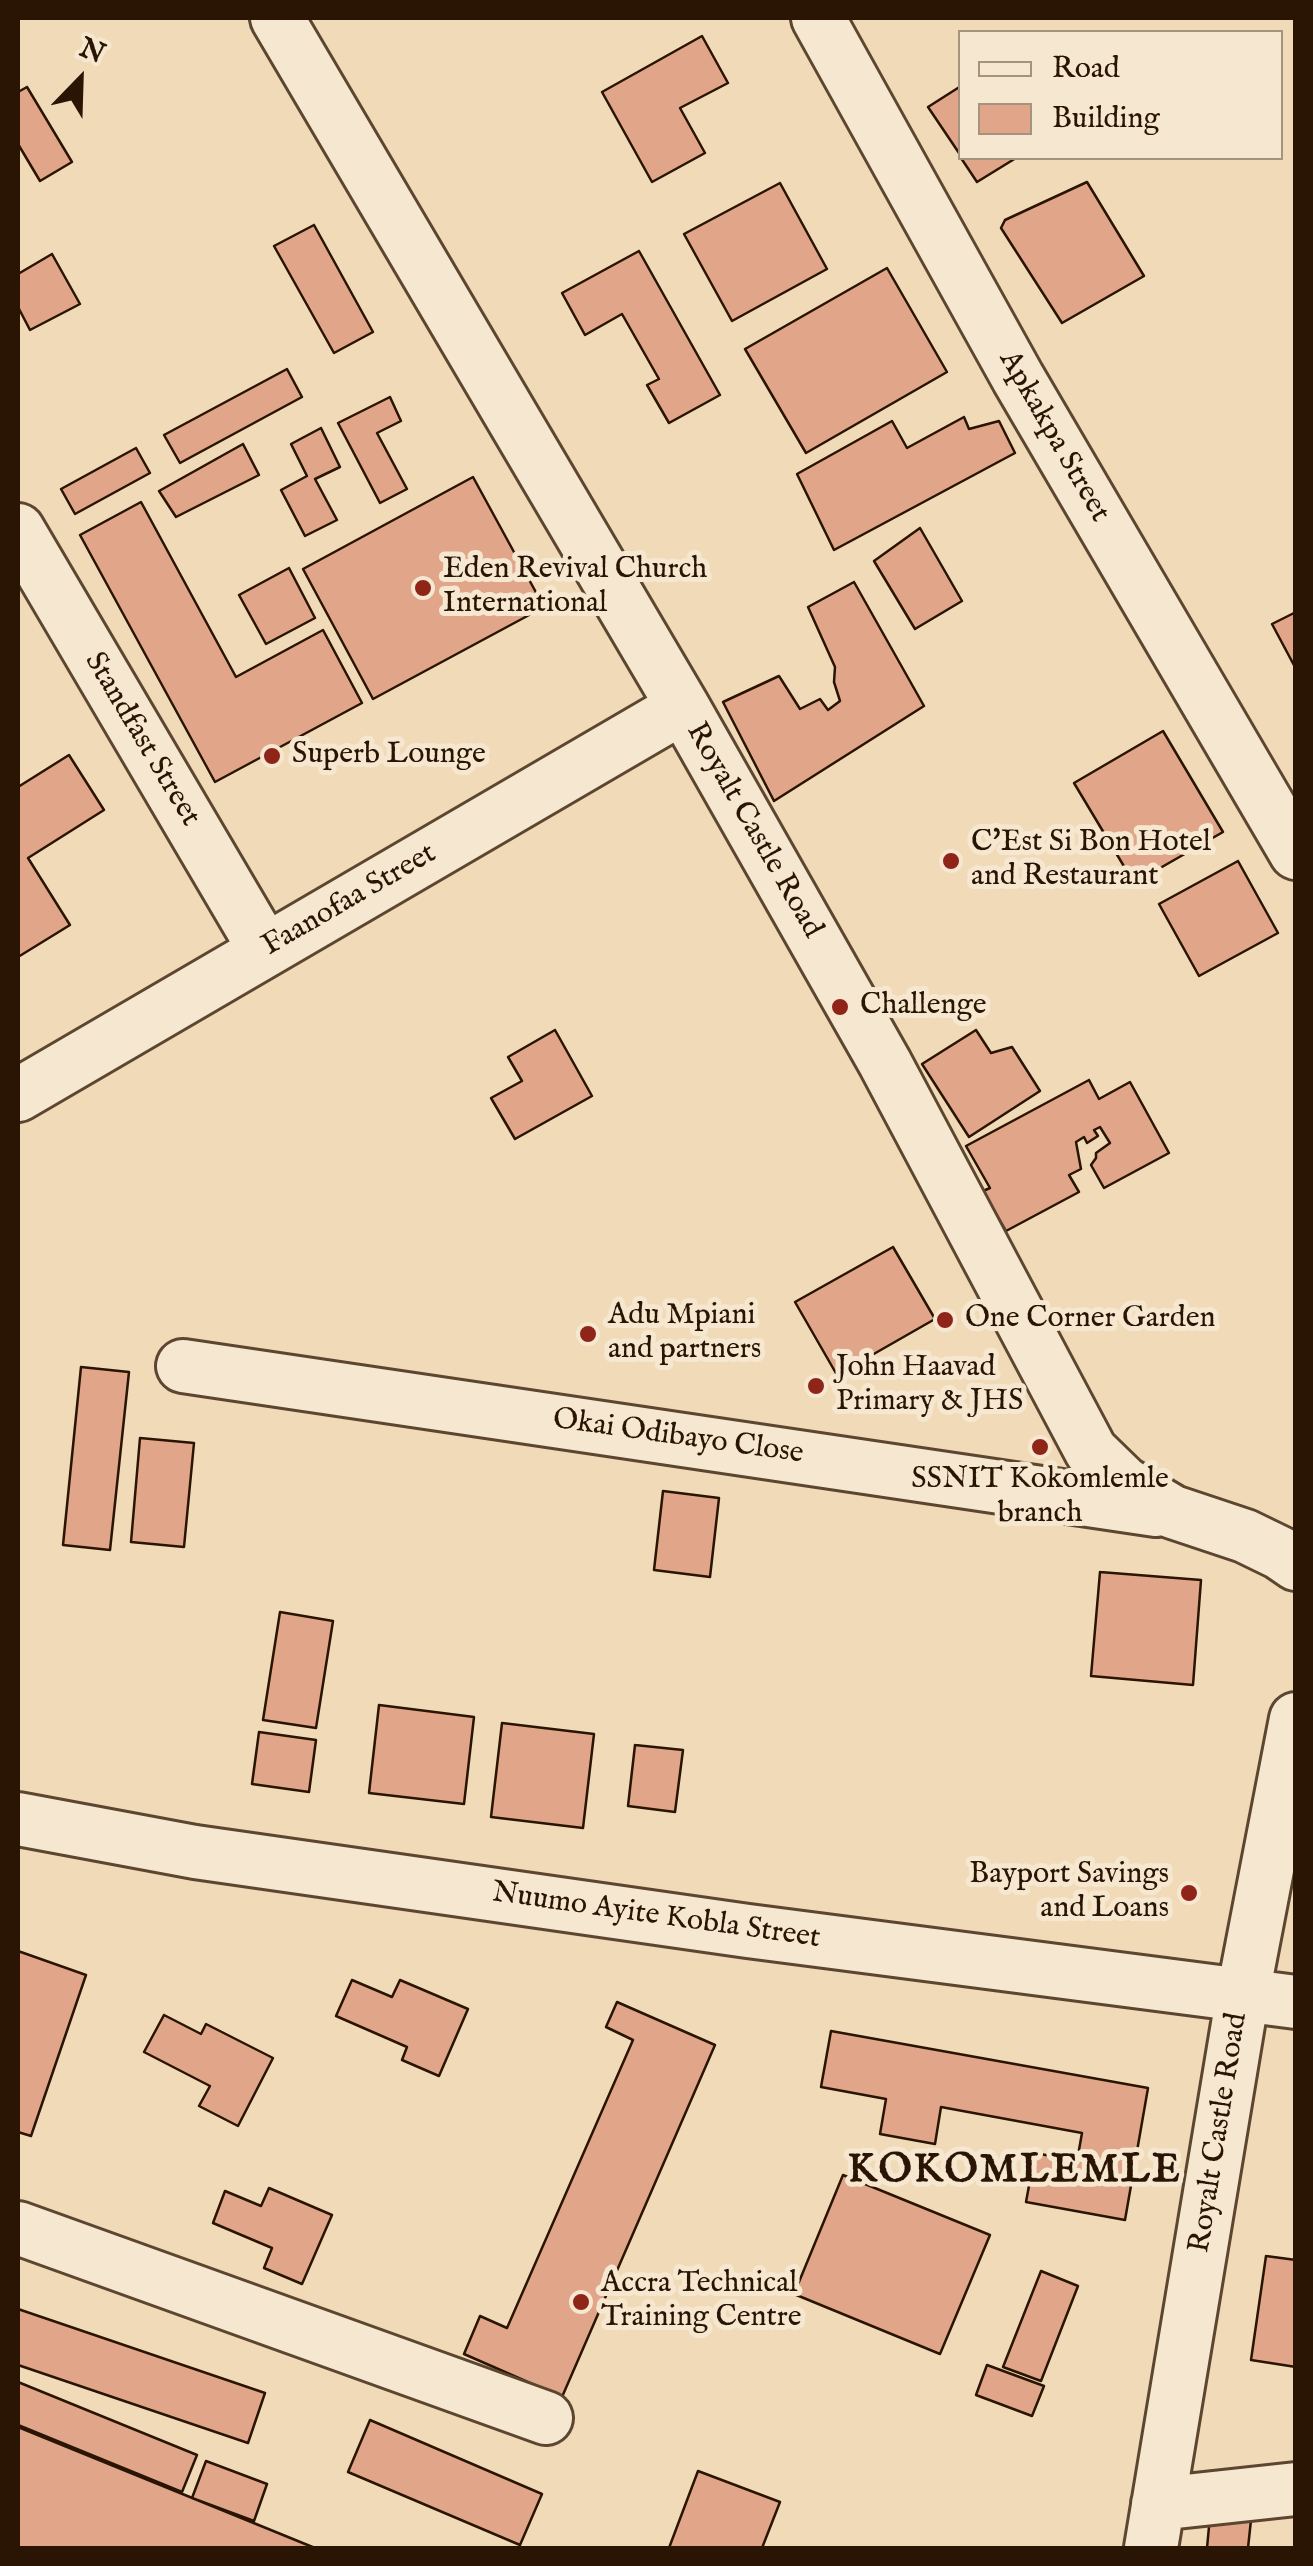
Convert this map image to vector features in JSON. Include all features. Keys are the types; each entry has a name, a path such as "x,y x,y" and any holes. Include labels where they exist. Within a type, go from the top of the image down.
{"street":[{"name":"Royalt Castle Road","path":"278,18 683,707 885,1063 1092,1451 1124,1483 1173,1512 1244,1536 1296,1564"},
{"name":"Apkakpa Street","path":"818,18 1018,378 1296,853"},
{"name":"Standfast Street","path":"18,530 265,950"},
{"name":"Faanofaa Street","path":"18,1095 683,707"},
{"name":"Okai Odibayo Close","path":"183,1366 1173,1512"},
{"name":"Royalt Castle Road","path":"1154,2526 1243,1994 1296,1718"},
{"name":"Nuumo Ayite Kobla Street","path":"18,1819 195,1852 748,1931 1296,2002"},
{"path":"18,2228 546,2418"},
{"path":"1154,2526 1296,2489"}],"building":[{"path":"702,36 728,83 680,108 705,153 652,182 602,92"},
{"path":"27,87 72,162 40,181 18,144 18,92"},
{"path":"958,88 958,152 928,107"},
{"path":"962,160 1013,160 977,182"},
{"path":"1087,182 1144,276 1062,323 1001,228 1005,220"},
{"path":"780,183 827,269 732,321 684,234"},
{"path":"314,225 373,332 334,353 274,246"},
{"path":"639,251 720,395 669,423 647,385 659,379 622,314 585,335 562,293"},
{"path":"52,254 80,304 30,330 18,307 18,274"},
{"path":"887,268 947,372 806,453 745,349"},
{"path":"287,369 302,397 180,463 164,435"},
{"path":"390,397 401,421 377,433 407,489 380,503 338,423"},
{"path":"964,417 969,429 999,421 1015,453 834,550 797,474 892,421 907,448"},
{"path":"321,428 340,467 315,479 337,520 305,536 281,490 307,476 291,444"},
{"path":"243,444 259,475 176,517 159,491"},
{"path":"136,448 150,473 75,514 61,489"},
{"name":"Eden Revival Church International","path":"473,477 544,607 373,699 303,569"},
{"path":"141,502 236,677 323,630 362,703 215,782 80,535"},
{"path":"920,528 962,601 915,629 874,561"},
{"path":"289,568 315,618 266,644 239,595"},
{"path":"854,582 924,706 774,801 723,702 779,676 800,709 820,699 828,710 840,701 834,682 835,667 808,607"},
{"path":"1296,612 1296,669 1272,624"},
{"path":"1163,731 1223,832 1134,883 1074,783"},
{"path":"69,755 104,810 28,858 70,925 18,957 18,787"},
{"path":"1238,861 1278,933 1199,976 1159,904"},
{"path":"555,1030 592,1096 515,1139 491,1098 522,1081 508,1057"},
{"path":"976,1030 991,1053 1012,1047 1040,1091 969,1137 922,1064"},
{"path":"1089,1080 1099,1099 1130,1082 1169,1153 1104,1188 1091,1165 1096,1153 1110,1143 1100,1127 1094,1130 1098,1136 1087,1143 1084,1137 1076,1142 1081,1169 1069,1175 1079,1192 1006,1231 983,1191 990,1188 966,1146"},
{"path":"893,1247 935,1319 837,1375 795,1302"},
{"path":"81,1367 129,1372 110,1550 63,1545"},
{"path":"140,1438 194,1443 184,1547 131,1542"},
{"path":"663,1491 719,1498 710,1577 654,1570"},
{"path":"1100,1572 1201,1580 1193,1685 1091,1676"},
{"path":"280,1612 333,1621 316,1728 263,1720"},
{"path":"379,1705 474,1717 464,1804 369,1793"},
{"path":"502,1723 594,1734 583,1828 491,1817"},
{"path":"259,1732 316,1740 309,1792 252,1784"},
{"path":"635,1745 683,1750 675,1812 628,1806"},
{"path":"18,1951 86,1975 31,2136 18,2132"},
{"path":"352,1980 392,1997 400,1980 468,2009 439,2076 402,2060 407,2047 336,2016"},
{"path":"617,2002 715,2045 562,2397 464,2354 480,2316 507,2328 633,2040 606,2027"},
{"path":"164,2015 201,2034 206,2024 273,2058 238,2126 199,2106 210,2086 144,2052"},
{"path":"831,2031 1148,2088 1125,2220 1026,2202 1035,2153 1077,2161 1082,2133 941,2107 935,2144 880,2134 886,2099 821,2087"},
{"path":"843,2175 990,2235 940,2354 794,2294"},
{"path":"269,2188 332,2215 302,2284 264,2268 272,2248 213,2223 225,2191 261,2206"},
{"path":"1266,2256 1296,2260 1296,2367 1251,2360"},
{"path":"1041,2271 1078,2286 1041,2381 1003,2367"},
{"path":"18,2309 265,2393 248,2443 18,2365"},
{"path":"987,2365 1044,2386 1032,2416 976,2395"},
{"path":"18,2382 197,2455 182,2492 18,2425"},
{"path":"370,2420 542,2494 520,2545 348,2472"},
{"path":"18,2427 315,2548 18,2548"},
{"path":"206,2461 267,2484 254,2521 192,2498"},
{"path":"698,2471 780,2502 762,2548 669,2548"},
{"path":"1210,2516 1251,2520 1248,2548 1207,2548"}],"place":[{"name":"Eden Revival Church International","path":"423,588"},
{"name":"Superb Lounge","path":"272,756"},
{"name":"C'Est Si Bon Hotel and Restaurant","path":"951,861"},
{"name":"Challenge","path":"840,1007"},
{"name":"One Corner Garden","path":"945,1320"},
{"name":"Adu Mpiani and partners","path":"588,1334"},
{"name":"John Haavad Primary & JHS","path":"816,1386"},
{"name":"SSNIT Kokomlemle branch","path":"1040,1447"},
{"name":"Bayport Savings and Loans","path":"1189,1893"},
{"name":"Accra Technical Training Centre","path":"581,2302"}],"district":[{"name":"KOKOMLEMLE","path":"1015,2173"}]}
